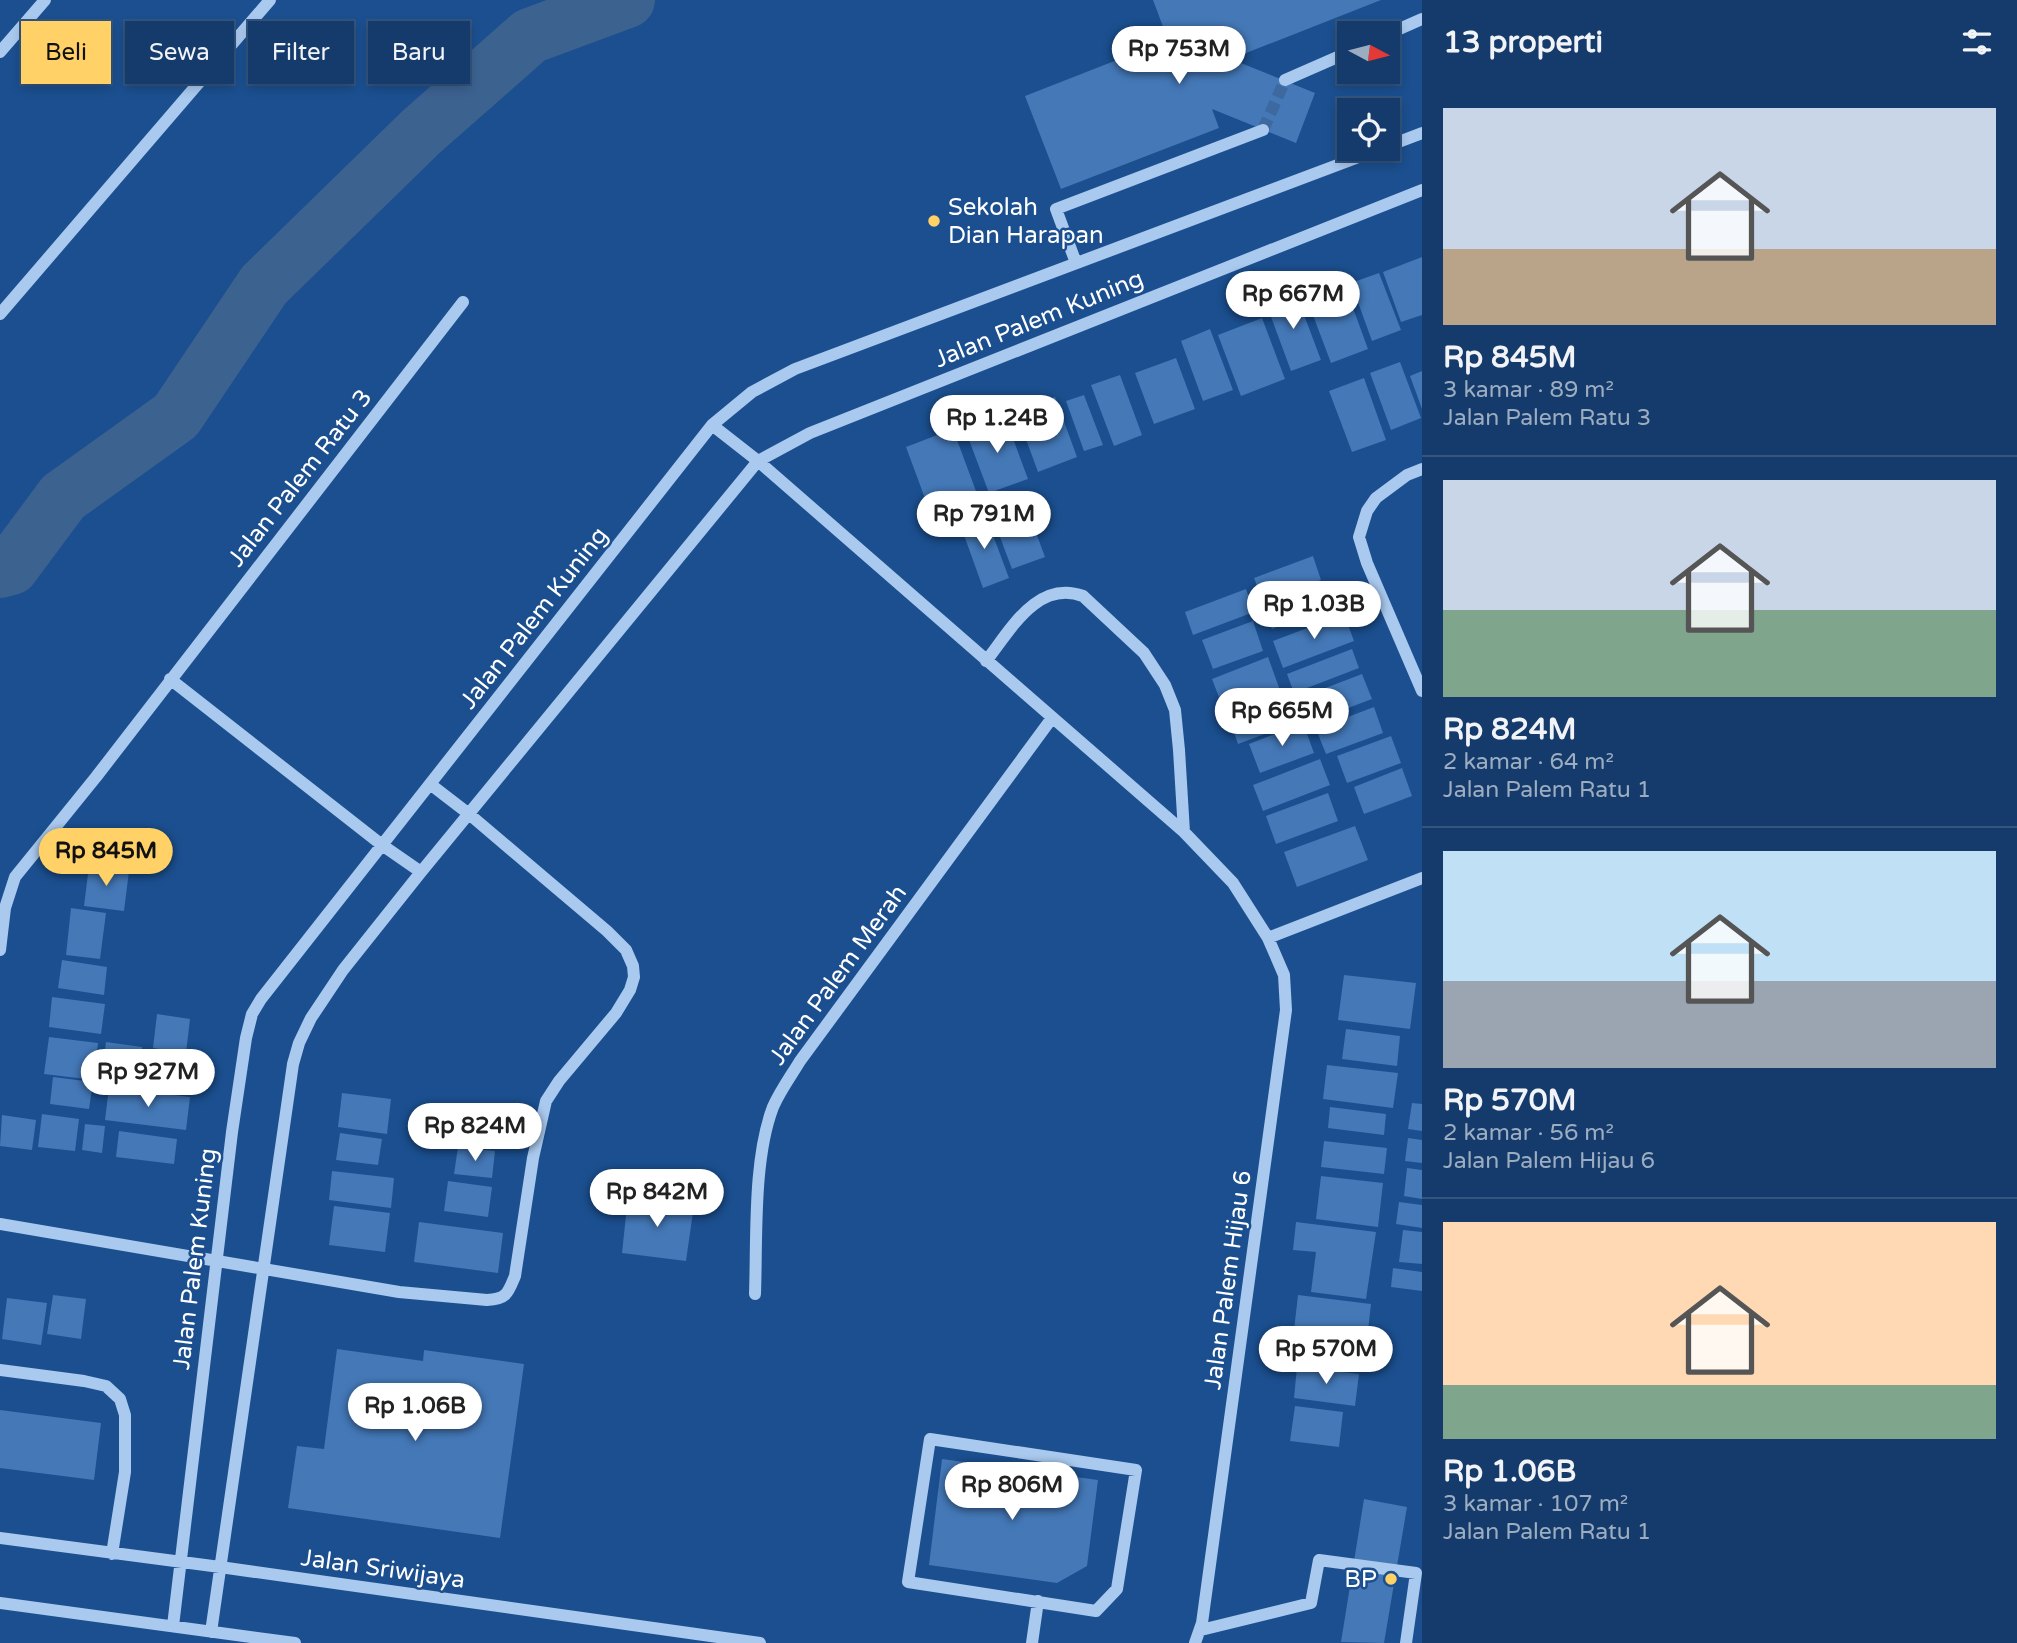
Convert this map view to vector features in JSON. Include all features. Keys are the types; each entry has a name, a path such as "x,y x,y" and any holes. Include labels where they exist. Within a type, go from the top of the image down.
{"street":[{"path":"0,52 45,0"},
{"path":"0,314 270,0"},
{"path":"1400,29 1422,19"},
{"path":"1285,80 1337,57"},
{"path":"1076,263 1056,209 1263,130"},
{"path":"1400,141 1422,133"},
{"name":"Jalan Palem Kuning","path":"173,1626 216,1261 240,1079 252,1014 310,934 712,425 752,392 795,369 1348,161"},
{"name":"Jalan Palem Kuning","path":"211,1632 293,1064 299,1043 311,1018 343,970 758,461 810,433 1422,190"},
{"name":"Jalan Palem Ratu 3","path":"0,950 5,908 15,877 96,778 463,302"},
{"name":"Jalan Palem Hijau 6","path":"712,425 758,461 1184,832 1233,883 1268,938 1284,975 1286,1010 1202,1636 1195,1643"},
{"path":"1422,469 1407,475 1376,498 1367,512 1359,537 1367,563 1422,691"},
{"path":"986,661 1027,609 1041,598 1071,592 1083,596 1144,653 1165,685 1175,710 1184,832"},
{"path":"170,679 382,845 421,872"},
{"name":"Jalan Palem Merah","path":"755,1294 763,1142 774,1106 800,1060 1052,718"},
{"path":"0,1224 399,1292 487,1300 499,1299 508,1292 515,1276 533,1158 546,1101 559,1081 616,1013 634,977 626,950 607,931 430,784"},
{"path":"1268,938 1422,878"},
{"path":"0,1370 106,1386 120,1399 125,1415 125,1472 112,1554"},
{"path":"930,1438 1136,1470 1117,1589 1096,1611 1038,1601 908,1582 930,1438"},
{"name":"Jalan Sriwijaya","path":"0,1538 760,1643"},
{"path":"1202,1636 1311,1603 1319,1560 1416,1573 1405,1643"},
{"path":"1032,1643 1038,1601"},
{"path":"0,1603 173,1626 211,1632 228,1639 295,1643"}],"building":[{"path":"1153,0 1381,0 1231,59 1315,93 1296,143 1212,109 1219,128 1061,189 1025,96 1168,40"},
{"path":"1422,257 1422,315 1401,322 1383,272"},
{"path":"1379,273 1401,330 1372,341 1351,283"},
{"path":"1346,289 1368,349 1331,363 1308,302"},
{"path":"1295,291 1321,360 1291,371 1266,303"},
{"path":"1262,318 1285,379 1241,396 1218,335"},
{"path":"1210,329 1233,390 1203,401 1181,341"},
{"path":"1176,358 1195,409 1154,424 1135,373"},
{"path":"1400,362 1421,418 1391,430 1370,373"},
{"path":"1422,371 1422,409 1410,376"},
{"path":"1120,375 1142,435 1114,446 1091,385"},
{"path":"1364,378 1386,440 1352,452 1329,391"},
{"path":"1084,395 1103,445 1084,451 1066,401"},
{"path":"1055,397 1077,457 1038,472 1016,412"},
{"path":"1005,417 1028,479 989,493 966,432"},
{"path":"953,429 980,502 933,520 906,447"},
{"path":"1024,500 1045,557 1012,569 991,513"},
{"path":"985,514 1009,578 983,588 960,524"},
{"path":"1313,556 1321,580 1263,601 1254,578"},
{"path":"1329,582 1337,604 1272,629 1263,606"},
{"path":"1246,589 1254,612 1193,635 1185,612"},
{"path":"1344,614 1354,641 1283,668 1273,641"},
{"path":"1253,621 1263,651 1213,669 1202,640"},
{"path":"1352,649 1359,668 1294,693 1287,674"},
{"path":"1268,657 1281,693 1225,713 1212,679"},
{"path":"1362,674 1372,699 1311,722 1302,697"},
{"path":"1289,695 1299,721 1238,744 1229,718"},
{"path":"1374,707 1383,733 1326,754 1316,729"},
{"path":"1303,723 1314,753 1260,773 1249,744"},
{"path":"1391,736 1401,763 1347,783 1337,756"},
{"path":"1320,759 1330,785 1263,811 1253,785"},
{"path":"1402,768 1412,796 1364,814 1354,787"},
{"path":"1328,793 1338,821 1276,844 1266,816"},
{"path":"1355,826 1368,860 1297,887 1284,852"},
{"path":"89,866 129,871 124,911 84,906"},
{"path":"71,908 106,913 100,959 66,955"},
{"path":"62,960 107,967 104,995 58,988"},
{"path":"1344,975 1416,983 1410,1029 1338,1020"},
{"path":"52,997 105,1004 101,1034 49,1027"},
{"path":"157,1014 190,1019 186,1053 153,1048"},
{"path":"1346,1029 1400,1036 1397,1066 1342,1059"},
{"path":"49,1037 98,1043 94,1080 44,1074"},
{"path":"106,1042 142,1047 139,1076 102,1071"},
{"path":"150,1050 193,1056 189,1091 146,1086"},
{"path":"1327,1065 1398,1073 1393,1108 1323,1099"},
{"path":"53,1077 93,1082 89,1109 50,1104"},
{"path":"109,1087 190,1097 186,1130 105,1120"},
{"path":"342,1093 391,1099 387,1134 338,1127"},
{"path":"1412,1103 1422,1104 1422,1131 1408,1129"},
{"path":"1330,1107 1386,1114 1384,1135 1328,1128"},
{"path":"42,1114 79,1119 75,1151 38,1147"},
{"path":"2,1115 36,1120 32,1150 0,1146"},
{"path":"85,1124 105,1126 102,1153 82,1150"},
{"path":"119,1131 177,1139 174,1164 116,1157"},
{"path":"340,1133 382,1139 378,1165 336,1160"},
{"path":"1408,1138 1422,1140 1422,1163 1405,1161"},
{"path":"1324,1141 1387,1148 1384,1174 1321,1167"},
{"path":"458,1147 495,1151 492,1178 454,1174"},
{"path":"1407,1168 1422,1170 1422,1199 1404,1196"},
{"path":"332,1171 394,1178 391,1208 329,1200"},
{"path":"1321,1176 1383,1183 1378,1227 1316,1219"},
{"path":"448,1181 492,1187 488,1217 444,1211"},
{"path":"628,1196 694,1205 686,1261 622,1253"},
{"path":"1399,1202 1422,1205 1422,1228 1396,1224"},
{"path":"334,1206 390,1213 385,1252 329,1245"},
{"path":"419,1222 503,1233 498,1273 414,1262"},
{"path":"1296,1222 1376,1232 1366,1299 1311,1292 1316,1252 1293,1250"},
{"path":"1403,1230 1422,1232 1422,1264 1399,1262"},
{"path":"1393,1268 1422,1272 1422,1291 1391,1287"},
{"path":"53,1295 86,1299 81,1339 47,1334"},
{"path":"1298,1295 1371,1304 1367,1339 1294,1330"},
{"path":"7,1298 47,1303 41,1345 2,1339"},
{"path":"1306,1334 1358,1340 1354,1368 1303,1362"},
{"path":"337,1349 423,1361 424,1350 524,1364 500,1538 288,1508 297,1446 324,1449"},
{"path":"1297,1367 1359,1374 1355,1406 1294,1398"},
{"path":"1295,1406 1343,1412 1339,1447 1290,1441"},
{"path":"0,1410 101,1423 94,1480 0,1468"},
{"path":"942,1459 1098,1480 1087,1566 1057,1583 929,1565"},
{"path":"1364,1499 1407,1507 1384,1643 1341,1642"}],"waterway":[{"path":"0,570 11,567 63,497 176,416 264,285 421,132 530,36 627,0"}],"tunnel":[{"path":"1263,130 1285,80"}],"place":[{"name":"Sekolah Dian Harapan","path":"934,221"},
{"name":"BP","path":"1391,1579"}]}
